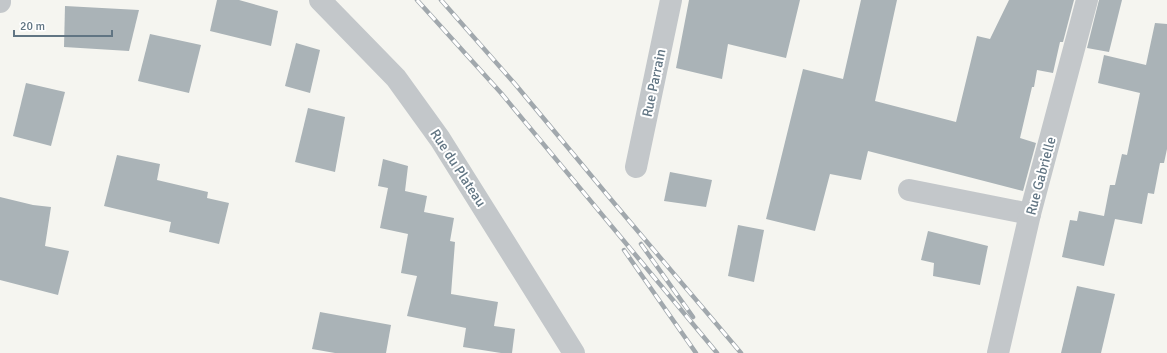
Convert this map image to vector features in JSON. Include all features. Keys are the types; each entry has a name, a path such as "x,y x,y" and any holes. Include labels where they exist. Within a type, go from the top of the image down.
{"street":[{"name":"Rue du Plateau","path":"320,0 401,84 440,139 574,353"},
{"name":"Rue Parrain","path":"636,167 671,0"},
{"name":"Rue Gabrielle","path":"998,353 1030,214 1087,0"},
{"path":"908,190 1030,214"}],"building":[{"path":"217,0 239,0 278,11 271,46 210,31"},
{"path":"689,0 800,0 786,58 728,44 722,79 676,68"},
{"path":"861,0 897,0 875,101 956,122 977,36 990,39 1009,0 1074,0 1063,42 1060,42 1053,73 1037,70 1034,87 1032,87 1020,138 1036,143 1023,191 868,151 861,180 830,174 815,231 766,219 803,69 843,79"},
{"path":"1099,0 1122,0 1109,52 1087,48"},
{"path":"65,6 139,10 129,51 64,47"},
{"path":"1155,23 1167,24 1167,149 1164,163 1160,163 1154,194 1148,193 1142,224 1115,219 1104,266 1062,257 1070,220 1077,221 1079,211 1104,216 1110,185 1115,185 1122,154 1127,155 1140,93 1098,83 1104,55 1146,65"},
{"path":"150,34 201,45 189,93 138,81"},
{"path":"296,43 320,50 310,93 285,86"},
{"path":"26,83 65,92 51,146 13,136"},
{"path":"308,108 345,117 335,172 295,162"},
{"path":"117,155 160,164 157,180 208,192 207,198 229,203 219,244 169,232 171,222 104,206"},
{"path":"383,159 408,166 405,191 427,196 424,212 454,218 450,241 455,242 451,294 498,302 494,326 515,329 512,353 501,353 463,347 466,328 407,316 417,276 401,273 408,234 380,228 388,188 378,186"},
{"path":"670,172 712,180 706,207 664,201"},
{"path":"0,197 33,205 51,207 45,246 69,251 58,295 0,280"},
{"path":"738,225 764,230 754,282 728,276"},
{"path":"928,231 988,246 980,285 933,276 934,263 921,260"},
{"path":"1077,286 1115,294 1101,353 1061,353"},
{"path":"320,312 391,325 386,353 335,353 312,349"}],"railway":[{"path":"417,0 501,93 717,353"},
{"path":"441,0 515,84 741,353"},
{"path":"641,244 693,317"},
{"path":"624,250 696,353"}]}
